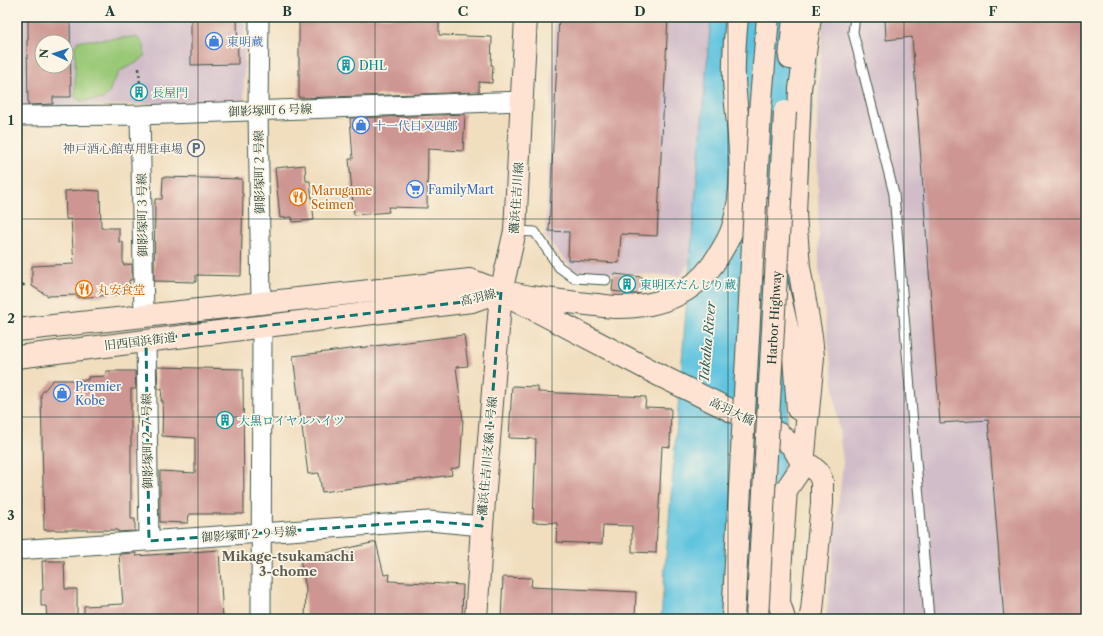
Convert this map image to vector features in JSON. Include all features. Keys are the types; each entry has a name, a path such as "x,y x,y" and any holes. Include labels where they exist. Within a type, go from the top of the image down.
{"street":[{"name":"御影塚町２号線","path":"259,17 258,110 261,303"},
{"name":"灘浜住吉川線","path":"501,292 516,231 526,17"},
{"path":"501,292 576,304 617,307 648,305 670,299 684,292 697,283 708,272 733,229 741,187 741,163 734,60 737,17"},
{"name":"Harbor Highway","path":"733,619 760,112 768,17"},
{"name":"Harbor Highway","path":"757,619 785,112 794,17"},
{"path":"784,619 779,602 786,490 803,465 813,357 811,336 799,267 795,214 800,89 810,17"},
{"name":"御影塚町６号線","path":"17,116 140,115 522,101"},
{"name":"御影塚町３号線","path":"140,115 144,316"},
{"path":"738,120 794,358 803,465"},
{"name":"高羽線","path":"261,303 470,280 501,292"},
{"name":"高羽線","path":"262,327 472,301 501,292"},
{"name":"高羽大橋","path":"501,292 779,434 793,447 803,465"},
{"name":"灘浜住吉川支線１号線","path":"476,619 501,292"},
{"name":"旧西国浜街道","path":"17,330 261,303"},
{"path":"261,619 262,327"},
{"name":"旧西国浜街道","path":"17,357 262,327"},
{"name":"御影塚町２７号線","path":"146,340 149,542"},
{"path":"803,465 812,466 818,472 822,481 822,502 810,619"},
{"name":"御影塚町２９号線","path":"17,550 261,534 429,520 482,526"}],"lane":[{"path":"855,17 853,32 894,194 929,619"},
{"path":"516,231 536,232 559,267 574,278 606,280"}],"path":[{"path":"139,68 140,86"},
{"path":"17,281 25,286"}],"highlighted area":[{"path":"501,292 482,526 429,521 149,541 146,340 472,301"}],"shaded area":[{"path":"20,17 245,17 244,100 22,109"},
{"path":"555,17 711,17 690,262 681,276 574,271 545,236"},
{"path":"823,17 1086,17 1086,619 826,619 843,462 819,268 817,116"}],"green space":[{"path":"136,37 144,46 144,57 120,71 112,84 109,93 103,99 80,101 75,97 75,46 78,41"}],"water":[{"name":"Takaha River","path":"711,17 819,17 771,619 661,619"}],"building":[{"path":"28,17 70,17 70,34 34,34 34,74 71,74 71,97 53,97 53,104 28,105"},
{"name":"東明蔵","path":"191,17 237,17 238,64 191,65"},
{"name":"DHL","path":"299,17 439,17 439,35 492,37 492,83 479,82 479,92 299,98"},
{"path":"559,17 668,17 657,236 621,234 619,263 568,260 569,232 549,231"},
{"path":"885,17 1086,17 1086,619 1004,619 988,420 940,423 912,37 886,40"},
{"path":"465,114 463,151 428,149 427,208 388,207 389,212 354,215 349,159 353,159 350,118"},
{"path":"305,165 306,181 310,181 314,220 293,222 292,217 280,218 275,168"},
{"path":"163,177 242,179 241,276 196,275 196,282 154,281 155,199 162,199"},
{"path":"65,191 100,191 101,228 119,228 119,242 123,242 123,265 132,264 132,280 129,280 130,293 78,298 78,295 48,296 32,286 32,266 74,264 71,219 66,219"},
{"name":"東明区だんじり蔵","path":"614,274 642,277 640,293 635,294 612,291"},
{"path":"464,335 468,366 456,367 463,420 460,467 451,469 452,475 322,492 319,473 308,474 293,356"},
{"path":"157,367 243,369 244,514 189,514 188,523 160,522 160,471 195,473 195,438 162,436 163,401 161,401 162,389 158,389"},
{"path":"106,371 135,371 136,389 131,389 131,519 135,519 135,531 44,530 41,394 53,380 88,380 88,377 106,376"},
{"path":"512,386 538,387 538,392 646,397 645,407 671,408 670,447 662,446 656,553 632,552 632,526 603,525 602,544 556,542 557,523 533,522 536,439 509,438"},
{"path":"376,542 384,575 390,574 389,581 463,585 462,619 305,619 306,588 300,559"},
{"path":"219,550 223,619 84,619 84,606 123,604 119,554 136,553 136,556"},
{"path":"42,561 64,561 65,589 77,589 77,619 47,619 46,606 41,606 41,590 43,590"},
{"path":"503,577 532,578 531,587 636,592 635,619 501,619"}],"place":[{"name":"東明蔵","path":"214,41"},
{"name":"DHL","path":"346,65"},
{"name":"長屋門","path":"139,92"},
{"name":"十一代目又四郎","path":"361,125"},
{"name":"神戸酒心館専用駐車場","path":"196,148"},
{"name":"FamilyMart","path":"415,189"},
{"name":"Marugame Seimen","path":"298,197"},
{"name":"東明区だんじり蔵","path":"627,284"},
{"name":"丸安食堂","path":"84,289"},
{"name":"Premier Kobe","path":"62,393"},
{"name":"大黒ロイヤルハイツ","path":"225,420"}],"district":[{"name":"Mikage-tsukamachi 3-chome","path":"288,564"}]}
